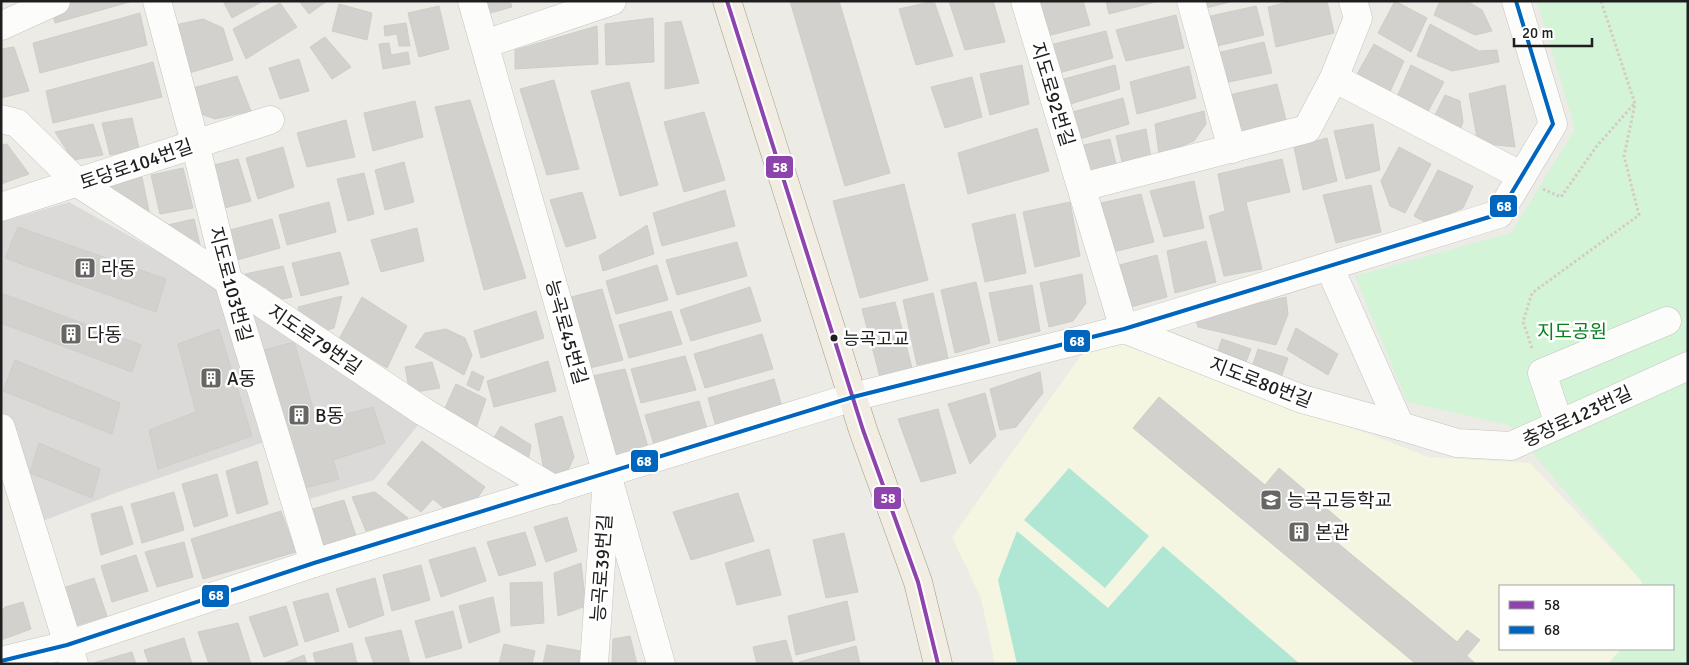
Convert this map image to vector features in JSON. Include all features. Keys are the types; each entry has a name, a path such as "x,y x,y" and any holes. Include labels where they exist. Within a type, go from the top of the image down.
{"main road":[{"path":"726,1 852,397 918,582 938,664"}],"street":[{"path":"1,26 56,1"},
{"name":"지도로103번길","path":"157,1 195,143 228,280 314,564"},
{"name":"능곡로45번길","path":"472,1 661,664"},
{"path":"485,44 612,1"},
{"name":"지도로92번길","path":"1025,1 1124,329"},
{"path":"1191,1 1232,149"},
{"path":"1082,188 1306,129 1334,78 1358,18 1353,1"},
{"path":"1,661 70,654 314,564 852,397 1124,329 1499,214 1553,124 1516,1"},
{"path":"1334,78 1522,176"},
{"name":"지도로79번길","path":"1,119 18,123 78,184 228,280 424,412 555,490"},
{"name":"토당로104번길","path":"1,207 78,184 195,143 270,120"},
{"path":"1330,266 1400,426"},
{"path":"1559,424 1542,373 1667,321"},
{"name":"지도로80번길","path":"1124,329 1302,399 1400,426"},
{"name":"충장로123번길","path":"1400,426 1457,443 1511,446 1688,366"},
{"path":"1,428 70,654"},
{"name":"능곡로39번길","path":"594,664 608,473"}],"path":[{"path":"1542,373 1523,322 1532,293 1638,215 1624,156 1634,104 1601,1"},
{"path":"1522,176 1561,198 1596,147 1634,104"}],"shaded area":[{"path":"69,202 187,268 299,338 418,425 374,480 303,501 282,436 121,491 40,522 1,406 1,222"},
{"name":"능곡고등학교","path":"1124,340 1429,457 1530,463 1643,582 1642,585 1499,585 1499,650 1620,650 1608,664 995,664 981,598 952,537 1082,354"}],"green space":[{"name":"지도공원","path":"1537,1 1688,1 1688,664 1608,664 1620,650 1674,650 1674,585 1642,585 1642,582 1509,425 1407,402 1355,276 1511,233 1575,129"},
{"path":"1069,468 1149,536 1105,588 1024,520"},
{"path":"1017,531 1108,608 1163,546 1300,664 1017,664 998,580"}],"building":[{"path":"72,1 133,1 55,23 52,11"},
{"path":"223,1 263,1 232,18"},
{"path":"299,1 327,1 309,14"},
{"path":"484,1 510,1 512,7 487,14"},
{"path":"790,1 839,1 890,173 845,186"},
{"path":"934,1 953,56 916,65 899,9"},
{"path":"949,1 993,1 1005,42 965,50"},
{"path":"1037,1 1083,1 1090,25 1047,36"},
{"path":"1106,1 1159,1 1109,14"},
{"path":"1201,1 1234,1 1202,9"},
{"path":"1291,1 1327,1 1334,33 1276,47 1268,7"},
{"path":"1395,1 1427,18 1411,52 1378,33"},
{"path":"1440,1 1467,1 1482,10 1492,31 1475,35 1434,15"},
{"path":"280,3 297,27 246,59 233,29"},
{"path":"339,4 372,13 367,40 332,31"},
{"path":"439,6 449,49 419,57 408,13"},
{"path":"1256,6 1264,35 1213,47 1206,17"},
{"path":"140,13 147,45 40,73 33,43"},
{"path":"1176,15 1184,48 1126,61 1116,30"},
{"path":"653,18 654,62 606,65 605,24"},
{"path":"203,19 223,28 233,60 189,73 175,25"},
{"path":"681,21 699,83 665,89 665,23"},
{"path":"406,23 410,46 399,46 397,34 385,36 384,26"},
{"path":"1430,24 1479,51 1497,50 1499,62 1452,71 1417,56"},
{"path":"597,26 598,64 515,69 515,50"},
{"path":"1106,31 1113,58 1059,73 1050,45"},
{"path":"325,37 351,67 332,79 310,47"},
{"path":"1264,42 1272,73 1224,83 1217,53"},
{"path":"389,43 391,55 408,52 410,64 383,69 379,44"},
{"path":"1374,44 1404,61 1388,96 1356,76"},
{"path":"14,47 29,91 1,98 1,49"},
{"path":"299,59 309,91 280,99 269,68"},
{"path":"153,62 162,97 53,123 46,91"},
{"path":"1022,65 1029,104 990,115 980,74"},
{"path":"1115,65 1120,89 1067,105 1060,80"},
{"path":"1411,65 1444,82 1426,115 1396,99"},
{"path":"1189,66 1196,98 1137,114 1130,82"},
{"path":"237,76 251,111 215,119 198,113 193,88"},
{"path":"972,77 982,117 945,128 931,87"},
{"path":"554,80 579,169 547,175 520,89"},
{"path":"629,82 658,185 620,196 591,91"},
{"path":"1277,84 1286,120 1238,132 1229,95"},
{"path":"1505,85 1515,147 1478,143 1469,94"},
{"path":"1445,95 1460,101 1463,122 1459,133 1433,119"},
{"path":"1123,98 1129,124 1077,140 1069,113"},
{"path":"470,100 526,278 484,290 435,107"},
{"path":"415,101 423,137 373,151 364,113"},
{"path":"1204,111 1206,124 1194,141 1159,155 1155,124"},
{"path":"704,112 725,180 684,192 664,122"},
{"path":"132,118 139,148 110,155 102,123"},
{"path":"346,120 355,157 307,167 297,133"},
{"path":"93,124 103,155 73,160 55,132"},
{"path":"1373,124 1380,170 1346,179 1334,131"},
{"path":"1037,128 1049,171 968,194 958,153"},
{"path":"1146,129 1151,158 1123,166 1116,136"},
{"path":"1327,138 1337,181 1303,190 1294,147"},
{"path":"1110,139 1117,168 1089,174 1080,146"},
{"path":"7,144 29,174 1,184 1,145"},
{"path":"283,147 294,187 258,199 246,158"},
{"path":"1399,147 1431,164 1405,213 1390,206 1381,181"},
{"path":"238,159 251,201 221,209 210,166"},
{"path":"1282,159 1290,192 1246,202 1262,269 1224,276 1209,216 1225,211 1218,174"},
{"path":"404,162 414,202 385,210 375,170"},
{"path":"183,168 193,208 160,214 151,175"},
{"path":"1438,170 1473,186 1463,208 1427,223 1414,216"},
{"path":"364,173 374,214 348,221 337,179"},
{"path":"142,177 150,216 107,186"},
{"path":"1194,181 1204,228 1164,237 1150,191"},
{"path":"904,184 928,280 860,298 833,201"},
{"path":"1371,185 1381,232 1336,243 1323,195"},
{"path":"725,190 735,226 662,246 653,213"},
{"path":"582,192 596,238 566,247 550,200"},
{"path":"1141,194 1154,242 1113,252 1101,203"},
{"path":"329,202 336,232 287,245 279,215"},
{"path":"1070,202 1080,256 1035,267 1023,212"},
{"path":"1015,214 1026,273 985,282 972,224"},
{"path":"194,219 201,249 167,225"},
{"path":"272,219 280,248 234,261 226,231"},
{"path":"647,225 654,254 603,271 599,256"},
{"name":"라동","path":"18,227 166,279 156,312 5,258"},
{"path":"417,228 424,261 381,272 371,240"},
{"path":"1206,241 1216,282 1175,293 1167,251"},
{"path":"737,242 747,276 677,295 666,260"},
{"path":"340,252 349,284 301,296 292,263"},
{"path":"1157,255 1167,297 1127,308 1116,266"},
{"path":"657,265 668,300 616,314 606,281"},
{"path":"283,266 292,297 272,301 267,287 250,289 245,274"},
{"path":"1082,274 1086,303 1073,321 1049,327 1040,283"},
{"path":"976,282 990,343 955,353 941,290"},
{"path":"1032,285 1040,331 999,341 989,293"},
{"path":"750,287 761,321 691,341 680,310"},
{"path":"602,289 623,360 590,368 571,297"},
{"name":"다동","path":"1,293 141,345 132,372 1,323"},
{"path":"933,293 948,358 917,365 903,300"},
{"path":"342,296 334,328 321,332 301,318 298,307"},
{"path":"362,297 407,326 387,368 339,339"},
{"path":"1286,297 1288,314 1276,345 1198,327 1195,318"},
{"path":"895,302 912,368 880,377 862,309"},
{"path":"536,311 544,338 481,358 474,331"},
{"path":"671,311 682,344 629,358 619,325"},
{"path":"1296,328 1338,354 1328,375 1287,350"},
{"name":"A동","path":"219,329 252,436 158,469 149,430 196,412 178,344"},
{"path":"446,329 465,338 472,355 464,375 415,347 425,333"},
{"path":"762,334 773,369 705,388 694,354"},
{"path":"1222,339 1251,349 1243,369 1215,359"},
{"name":"B동","path":"294,342 317,422 373,407 385,443 333,460 339,479 304,488 264,350"},
{"path":"1258,349 1288,358 1279,383 1250,373"},
{"path":"685,356 696,390 641,403 631,369"},
{"path":"15,360 120,403 112,434 3,391"},
{"path":"548,361 556,391 494,407 487,381"},
{"path":"432,362 440,388 410,393 405,367"},
{"path":"625,369 648,447 617,458 592,376"},
{"path":"472,371 484,377 479,391 467,385"},
{"path":"1040,372 1043,393 1016,427 1000,430 990,389"},
{"path":"774,379 783,410 716,427 708,398"},
{"path":"456,384 486,399 476,428 444,410"},
{"path":"985,393 996,436 970,464 948,404"},
{"name":"본관","path":"1159,397 1265,485 1279,468 1346,525 1334,540 1457,642 1467,630 1480,640 1460,664 1416,664 1133,428"},
{"path":"699,401 708,432 654,445 645,415"},
{"path":"938,409 956,473 921,482 898,419"},
{"path":"562,416 574,457 568,470 545,475 535,424"},
{"path":"501,426 531,445 527,466 491,443"},
{"path":"422,441 485,487 476,500 446,510 433,499 421,512 387,484"},
{"path":"39,443 100,469 92,498 30,473"},
{"path":"257,461 268,504 237,514 226,471"},
{"path":"217,474 228,516 194,527 182,484"},
{"path":"174,492 184,530 142,543 131,504"},
{"path":"375,492 408,518 366,531 352,497"},
{"path":"738,493 754,541 691,560 673,512"},
{"path":"344,500 356,536 322,546 309,510"},
{"path":"122,506 133,544 101,555 91,514"},
{"path":"281,511 296,552 203,579 191,539"},
{"path":"567,517 577,551 546,562 534,527"},
{"path":"525,532 536,565 499,576 487,542"},
{"path":"844,533 858,592 826,598 813,540"},
{"path":"184,542 193,577 157,587 145,552"},
{"path":"475,547 486,581 441,597 429,560"},
{"path":"769,549 781,595 737,605 725,563"},
{"path":"136,555 148,591 112,602 101,566"},
{"path":"581,563 586,606 558,616 554,573"},
{"path":"421,565 430,600 392,611 383,575"},
{"path":"94,578 107,616 75,626 63,588"},
{"path":"375,578 384,615 349,628 336,589"},
{"path":"542,582 544,623 511,626 510,583"},
{"path":"328,593 339,631 305,642 293,602"},
{"path":"493,597 500,632 469,643 459,606"},
{"path":"847,601 855,640 796,655 788,616"},
{"path":"23,602 31,629 1,640 1,612 5,607"},
{"path":"286,606 298,645 264,657 249,617"},
{"path":"453,611 462,648 426,658 415,621"},
{"path":"238,623 251,664 209,664 198,632"},
{"path":"401,630 410,664 374,664 365,638"},
{"path":"630,636 637,664 612,664 613,639"},
{"path":"184,638 192,664 149,664 144,650"},
{"path":"786,640 793,664 757,664 753,647"},
{"path":"352,643 357,664 316,664 313,653"},
{"path":"504,644 535,651 532,664 499,664"},
{"path":"547,645 581,651 580,664 543,664"},
{"path":"856,646 860,664 799,664 799,662"},
{"path":"132,652 136,664 90,664"},
{"path":"304,655 307,664 282,664"},
{"path":"1467,656 1476,664 1460,664"}],"transit line":[{"name":"58","path":"727,1 863,430 918,582 938,664"},
{"name":"68","path":"1,661 67,645 314,563 853,397 1124,329 1499,214 1553,124 1516,1"}],"place":[{"name":"라동","path":"85,268"},
{"name":"다동","path":"71,334"},
{"name":"능곡고교","path":"834,338"},
{"name":"A동","path":"211,378"},
{"name":"B동","path":"299,415"},
{"name":"능곡고등학교","path":"1271,500"},
{"name":"본관","path":"1299,532"}]}
